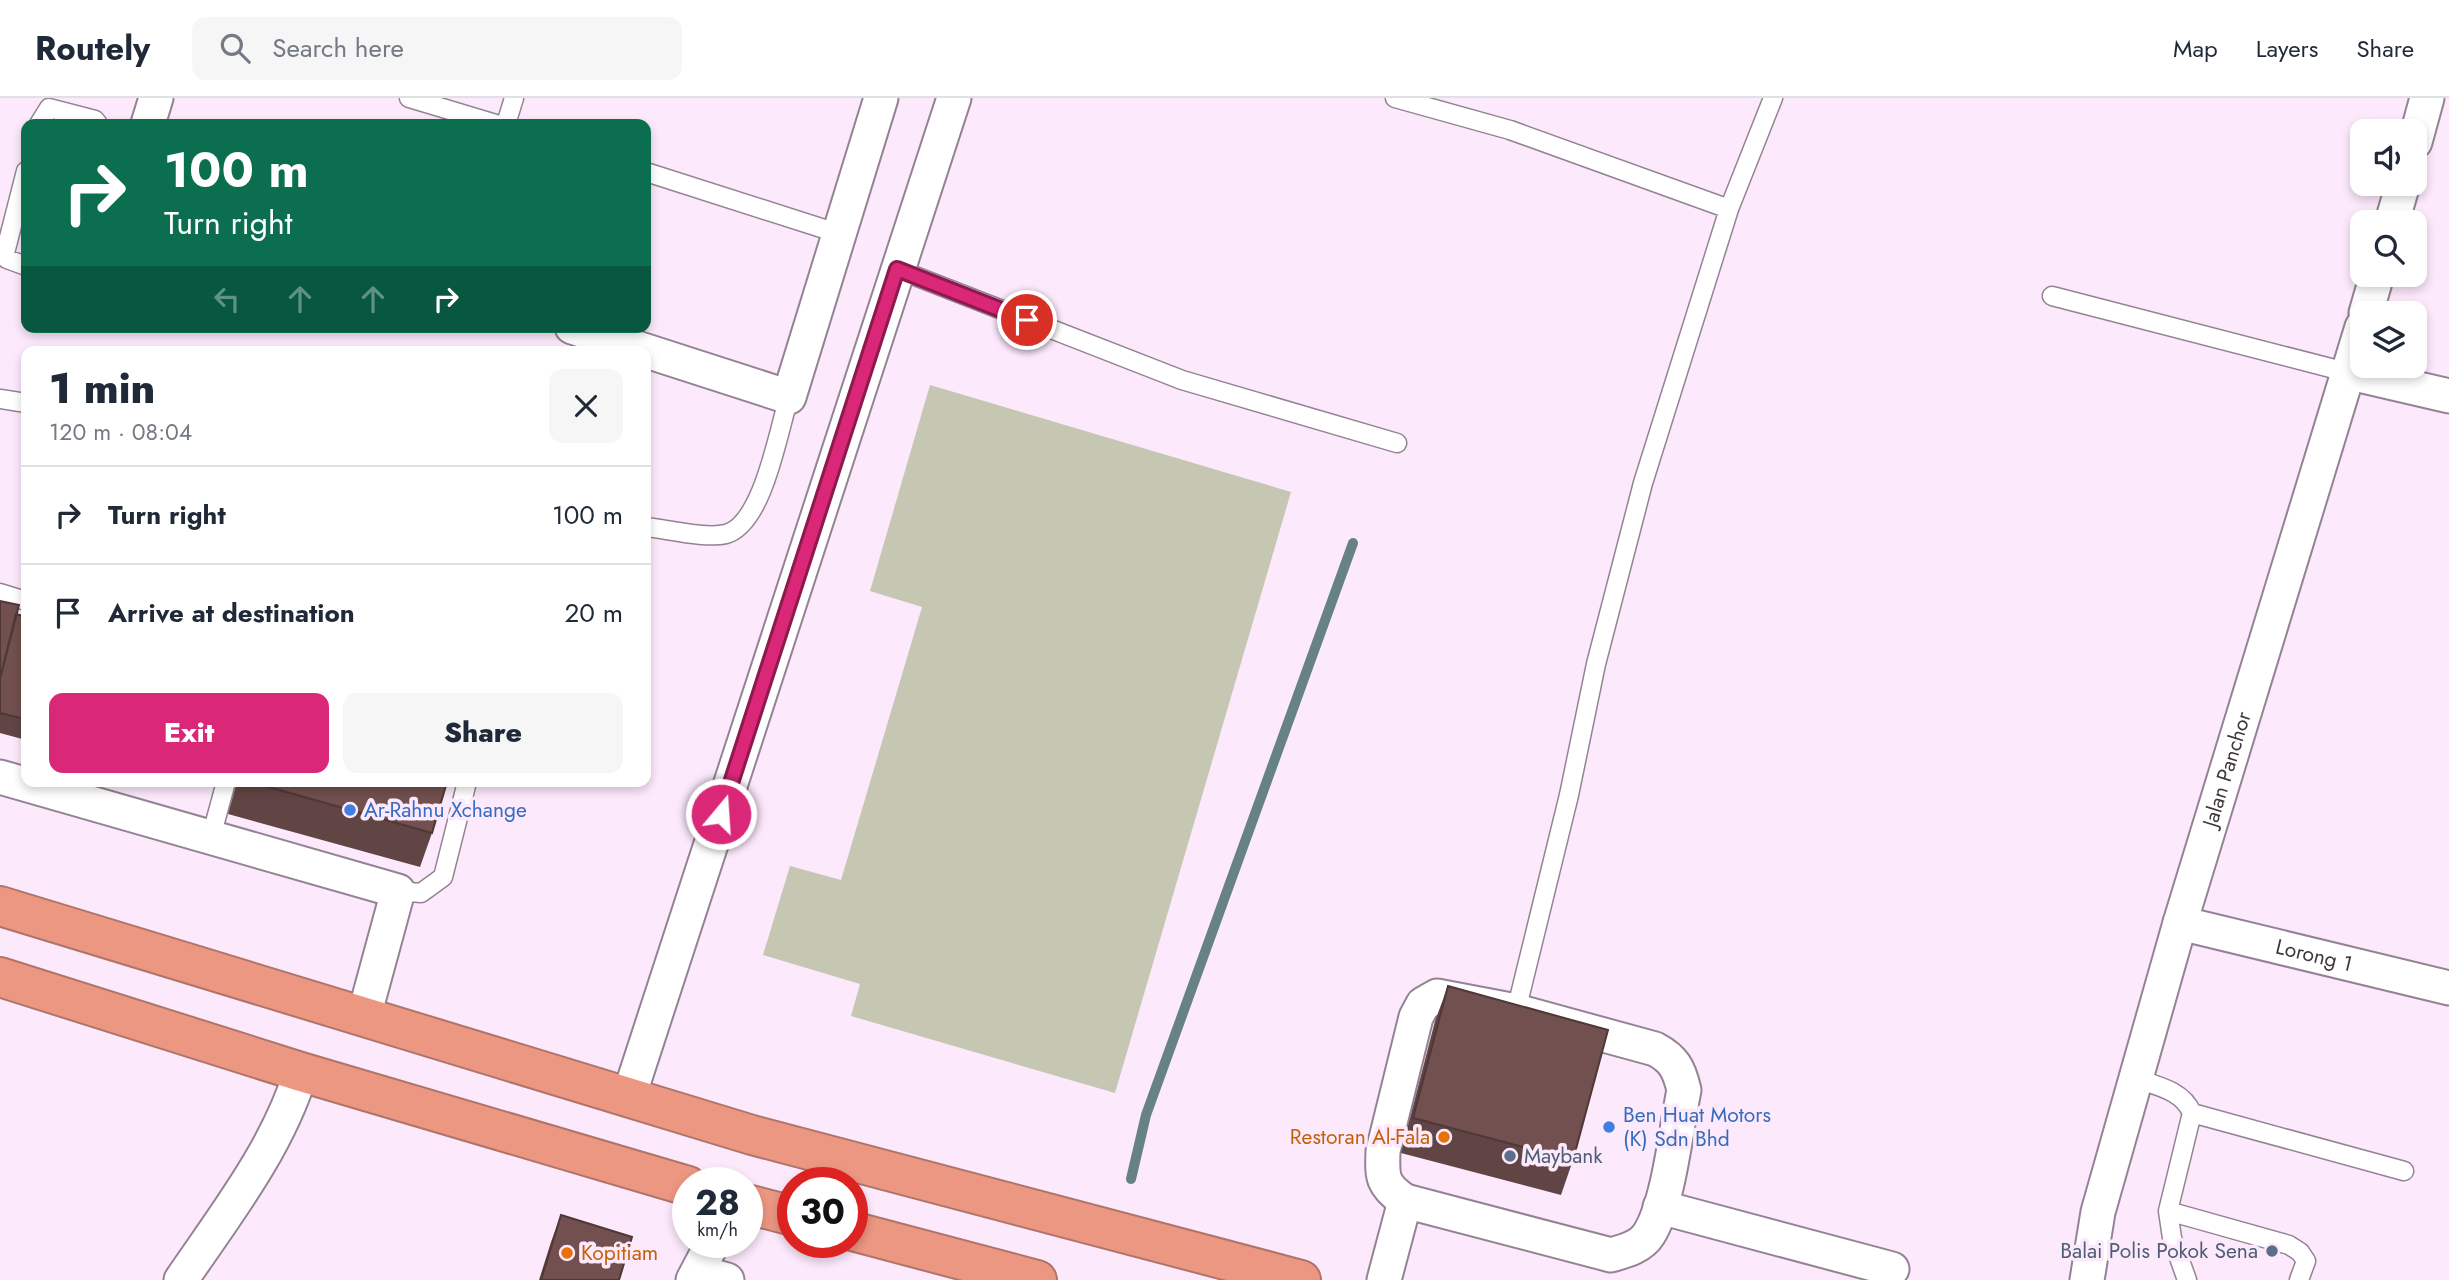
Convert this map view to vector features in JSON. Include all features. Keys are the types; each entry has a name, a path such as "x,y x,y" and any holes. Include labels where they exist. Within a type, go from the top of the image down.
{"highway":[{"path":"0,906 752,1135 1301,1280"},
{"path":"0,977 301,1072 672,1181"},
{"path":"868,1235 1037,1280"}],"street":[{"path":"150,119 156,98"},
{"path":"651,352 789,397 881,98"},
{"path":"629,1096 954,98"},
{"path":"2421,119 2427,98"},
{"path":"591,333 631,346"},
{"name":"Jalan Panchor","path":"2098,1212 2180,923 2350,373"},
{"path":"2372,378 2449,396"},
{"path":"0,777 21,783"},
{"path":"35,787 398,891 364,1016"},
{"name":"Lorong 1","path":"2180,923 2449,988"},
{"path":"1437,996 1516,1011 1655,1049 1671,1057 1680,1074 1684,1090 1660,1208 1649,1235 1609,1267 1405,1201 1387,1188 1382,1171 1383,1151 1416,1017 1423,1004 1437,996"},
{"path":"181,1280 266,1153 290,1107 301,1072"},
{"path":"1384,1280 1405,1201"},
{"path":"1660,1208 1892,1269"},
{"path":"2069,1280 2098,1212"},
{"path":"2087,1280 2098,1212"},
{"path":"706,1277 710,1258"}],"lane":[{"path":"409,98 479,119"},
{"path":"508,119 514,98"},
{"path":"1395,98 1510,130 1729,209"},
{"path":"1516,1011 1569,796 1596,664 1639,496 1729,209 1773,98"},
{"path":"42,119 49,108 91,119"},
{"path":"651,174 840,234"},
{"path":"21,191 5,253 7,259 21,264"},
{"path":"897,269 1182,380 1397,443"},
{"path":"2052,296 2350,373"},
{"path":"651,528 723,535 740,528 753,512 789,397"},
{"path":"0,399 21,402"},
{"path":"0,593 21,599"},
{"path":"211,837 225,787"},
{"path":"398,891 421,893 443,877 466,787"},
{"path":"2137,1079 2175,1092 2189,1105 2192,1113 2168,1211 2172,1238 2188,1280"},
{"path":"2192,1113 2404,1171"},
{"path":"2168,1211 2289,1245 2300,1252 2306,1261 2299,1280"}],"green space":[{"path":"930,385 1291,492 1115,1093 851,1016 860,984 763,955 790,866 841,880 922,607 870,591"}],"building":[{"path":"0,601 19,605 0,679"},
{"path":"16,614 21,616 21,718 0,713 0,679"},
{"path":"269,787 446,787 432,833"},
{"path":"1448,986 1608,1030 1573,1160 1413,1118"},
{"path":"561,1215 632,1237 619,1280 541,1280"}],"waterway":[{"path":"1131,1179 1146,1115 1353,543"}],"place":[{"name":"Ar-Rahnu Xchange","path":"350,810"},
{"name":"Ben Huat Motors (K) Sdn Bhd","path":"1609,1127"},
{"name":"Restoran Al-Fala","path":"1444,1137"},
{"name":"Maybank","path":"1510,1156"},
{"name":"Balai Polis Pokok Sena","path":"2272,1251"},
{"name":"Kopitiam","path":"567,1253"}],"route":[{"path":"721,814 897,269 1027,320"}]}
